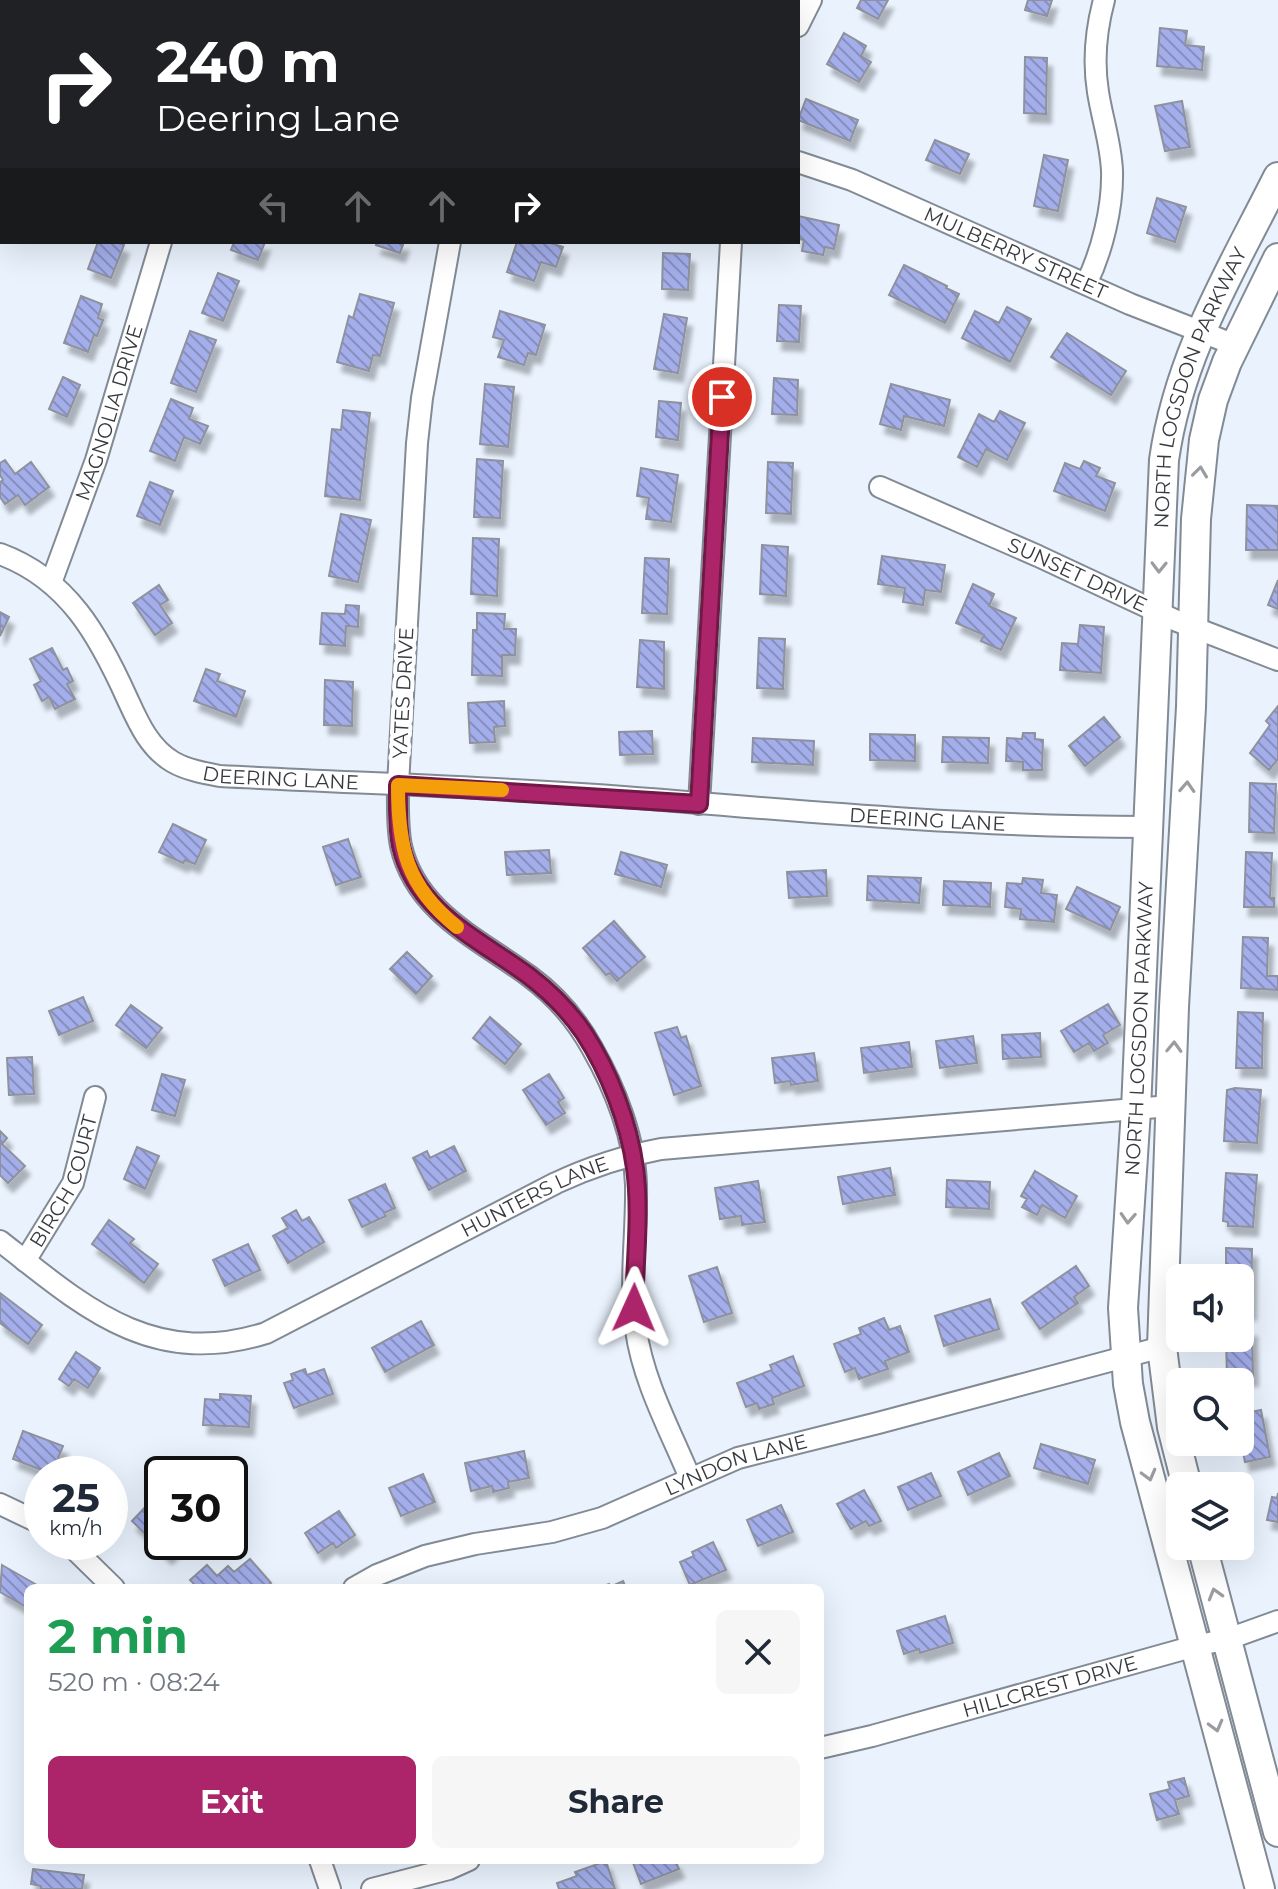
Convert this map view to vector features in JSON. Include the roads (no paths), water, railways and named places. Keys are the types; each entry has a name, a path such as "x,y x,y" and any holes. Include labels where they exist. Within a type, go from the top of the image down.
{"main road":[{"name":"NORTH LOGSDON PARKWAY","path":"1260,1889 1135,1422 1125,1356 1123,1308 1136,1110 1164,460 1180,383 1200,329 1278,177"},
{"name":"NORTH LOGSDON PARKWAY","path":"1183,1472 1172,1427 1162,1347 1170,1106 1191,707 1196,519 1204,440 1213,400 1235,345 1278,258"},
{"path":"1206,1560 1278,1832"}],"street":[{"path":"800,22 811,0"},
{"path":"1086,284 1093,270 1111,190 1110,150 1095,72 1097,32 1104,0"},
{"name":"MULBERRY STREET","path":"800,163 852,180 1130,304 1235,345"},
{"name":"MAGNOLIA DRIVE","path":"51,583 91,473 160,244"},
{"name":"YATES DRIVE","path":"450,244 417,443 398,827 402,847 418,885 445,917 529,976 560,1003 596,1054 613,1093 632,1154 636,1184 636,1332 648,1377 690,1478"},
{"path":"699,804 731,244"},
{"name":"SUNSET DRIVE","path":"880,487 1158,612 1278,660"},
{"name":"DEERING LANE","path":"0,554 30,568 51,583 85,618 110,660 141,727 155,747 173,762 195,771 220,776 1089,827 1147,827"},
{"name":"BIRCH COURT","path":"25,1261 73,1183 95,1097"},
{"name":"HUNTERS LANE","path":"0,1241 97,1313 120,1326 144,1335 194,1344 243,1341 266,1333 556,1183 632,1154 725,1143 1170,1106"},
{"name":"LYNDON LANE","path":"361,1584 425,1556 475,1544 552,1532 602,1518 738,1458 1162,1347"},
{"path":"0,1504 24,1515"},
{"path":"85,1560 110,1584"},
{"name":"HILLCREST DRIVE","path":"824,1747 1228,1639 1278,1621"},
{"path":"321,1864 330,1889"},
{"path":"372,1889 460,1864"}]}
